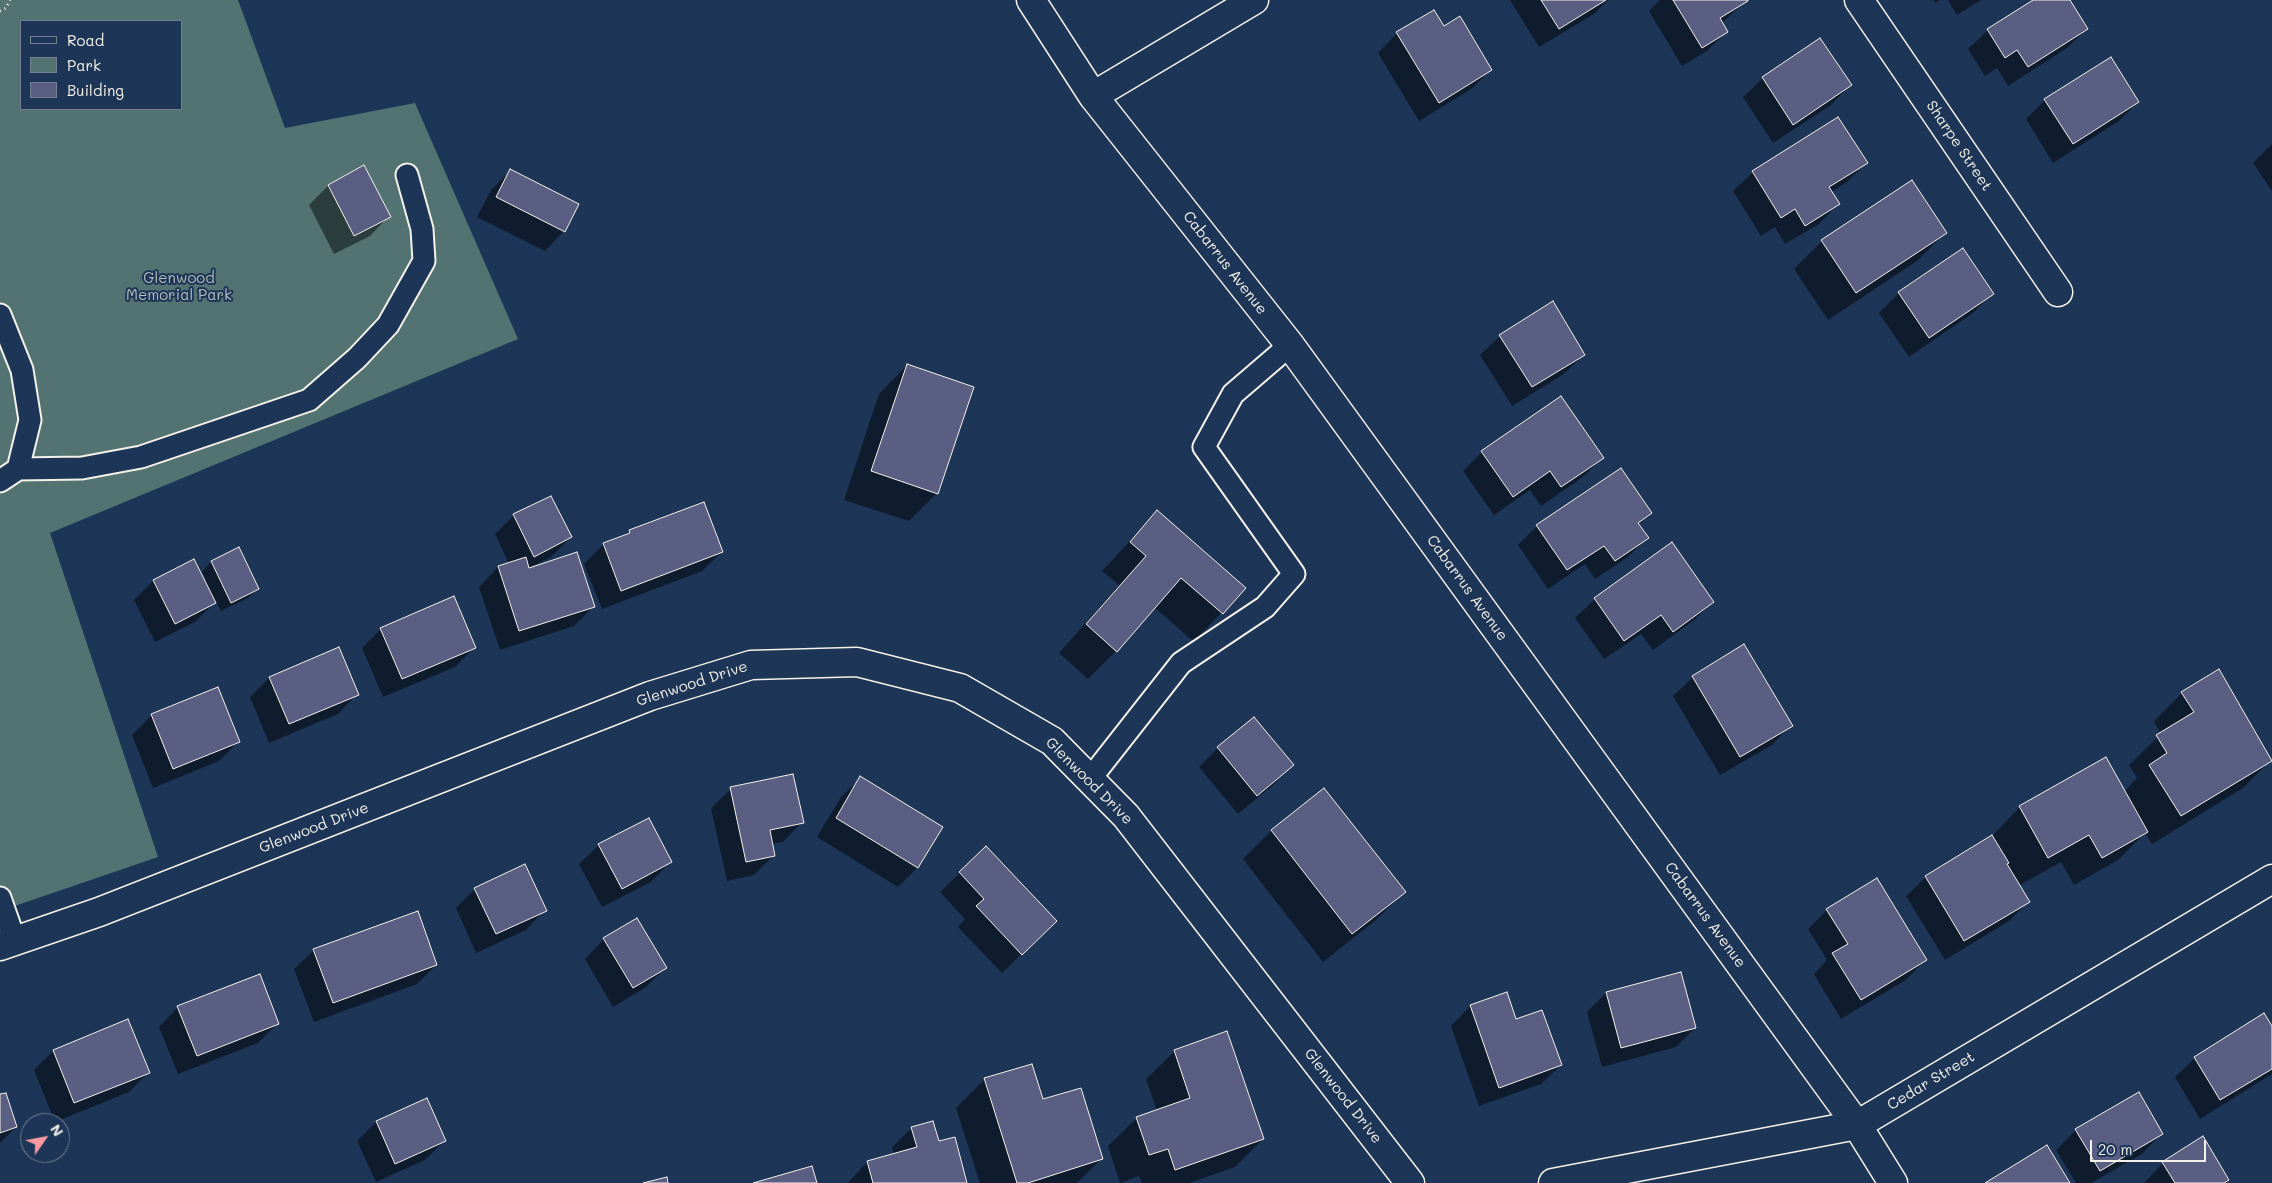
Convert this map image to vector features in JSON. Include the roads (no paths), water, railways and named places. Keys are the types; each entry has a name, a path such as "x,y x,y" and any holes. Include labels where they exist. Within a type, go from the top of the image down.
{"street":[{"name":"Cabarrus Avenue","path":"1030,0 1093,96 1290,344 1857,1125 1893,1183"},
{"path":"1093,96 1254,0"},
{"name":"Sharpe Street","path":"1859,0 2058,292"},
{"name":"Glenwood Drive","path":"8,944 99,912 650,696 751,664 857,662 960,688 1052,741 1126,816 1410,1183"},
{"name":"Cedar Street","path":"1553,1183 1857,1125 2272,878"}],"lane":[{"path":"0,481 18,469 82,468 141,457 309,400 357,358 388,325 424,261 422,229 408,175"},
{"path":"0,315 22,370 30,420 18,469"},
{"path":"1090,779 1181,663 1265,607 1294,574 1204,447 1233,394 1290,344"},
{"path":"0,898 8,944"}],"park label":[{"name":"Glenwood Memorial Park","path":"179,286"}]}
